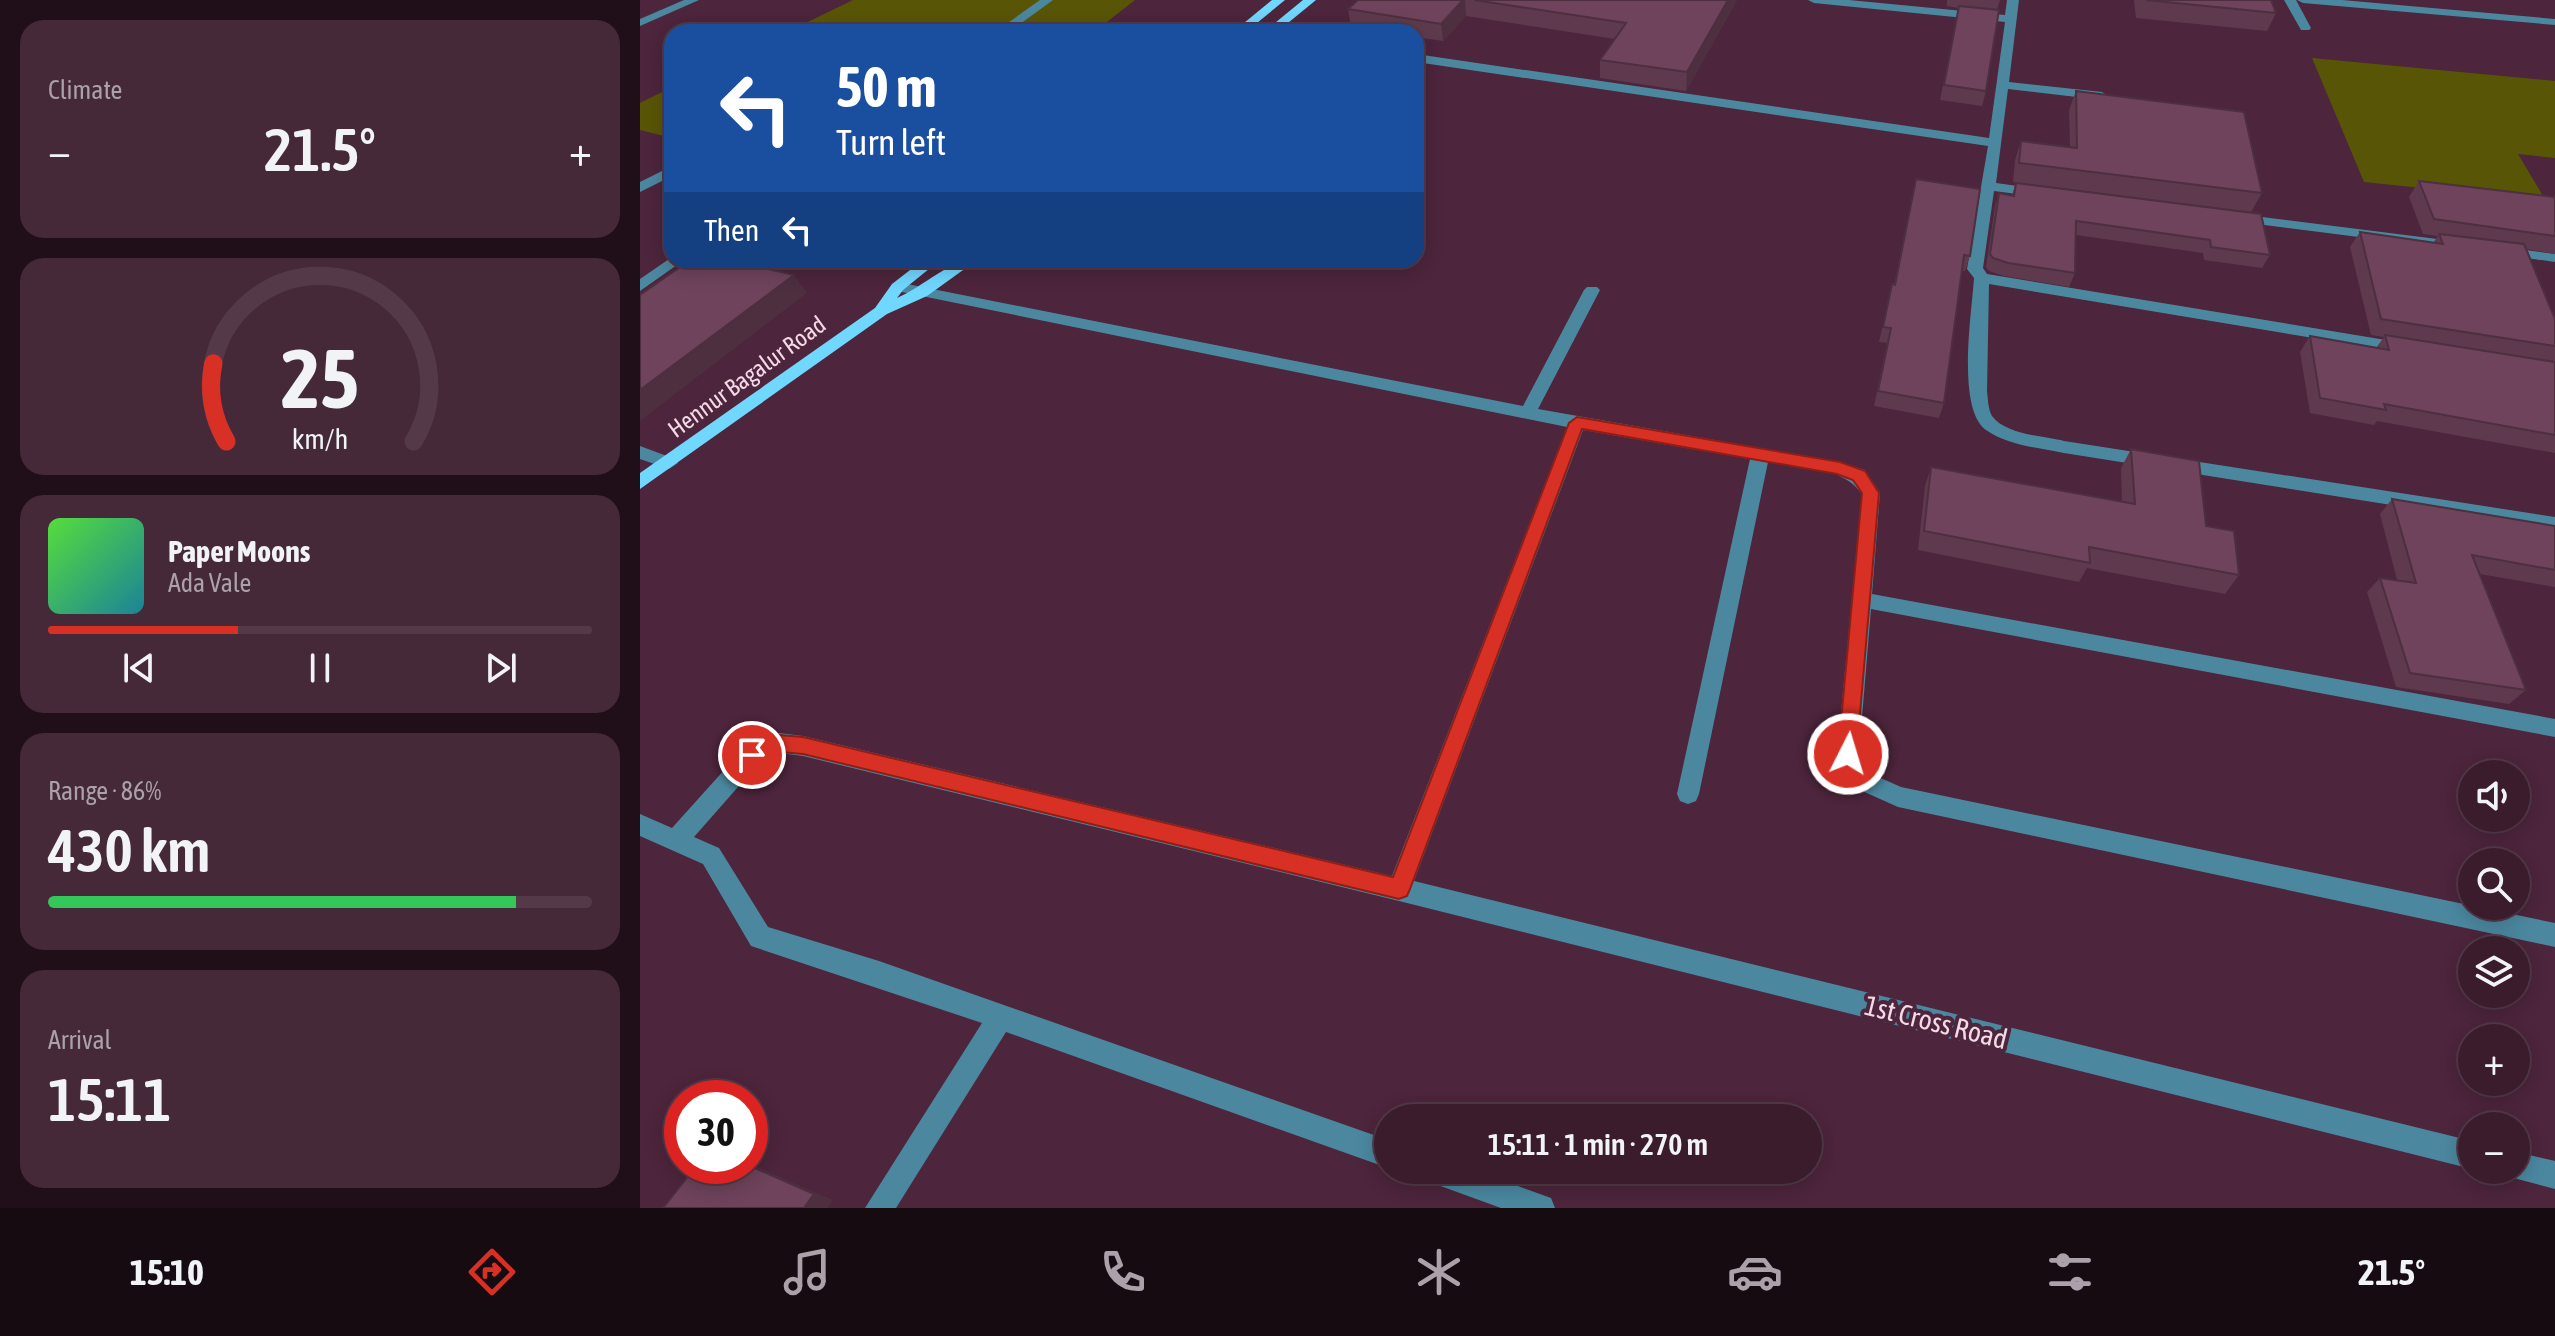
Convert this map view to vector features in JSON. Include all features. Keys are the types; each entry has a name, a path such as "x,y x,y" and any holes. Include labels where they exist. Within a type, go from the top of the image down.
{"main road":[{"path":"1251,24 1279,0"},
{"path":"1280,24 1310,0"},
{"name":"Hennur Bagalur Road","path":"881,311 897,287 922,268"},
{"name":"Hennur Bagalur Road","path":"640,482 881,311 922,293 958,268"}],"street":[{"path":"640,23 693,0"},
{"path":"1012,24 1047,0"},
{"path":"1814,0 2011,19"},
{"path":"2013,0 1975,269 1982,277 2001,283 2416,350"},
{"path":"2290,0 2305,28"},
{"path":"2303,0 2555,22"},
{"path":"1424,59 1995,143"},
{"path":"2002,85 2109,97"},
{"path":"640,188 664,174"},
{"path":"1988,186 2051,194"},
{"path":"2224,216 2555,258"},
{"path":"640,286 666,268"},
{"path":"1982,277 1977,399 1985,419 2010,435 2064,447 2555,524"},
{"path":"897,287 1577,423 1840,468 1859,475 1871,493 1848,754 1859,779 1898,797 2555,935"},
{"path":"1528,413 1592,290"},
{"path":"1399,889 1577,423"},
{"path":"640,452 669,463"},
{"path":"1688,794 1760,455"},
{"path":"1862,600 2555,728"},
{"name":"1st Cross Road","path":"677,839 752,755 779,743 803,746 1399,889 2458,1152"},
{"path":"640,825 711,856 760,937 1001,1017 1374,1149"},
{"path":"879,1208 1001,1017"},
{"path":"2530,1169 2555,1175"},
{"path":"1473,1184 1541,1208"}],"shaded area":[{"path":"853,0 1135,0 1104,24 804,24"},
{"path":"2312,58 2555,81 2555,158 2518,154 2546,201 2364,182"},
{"path":"664,91 664,136 640,130 640,103"}],"building":[{"path":"1358,0 1463,0 1441,24 1348,9"},
{"path":"1474,0 1728,0 1687,72 1600,60 1626,23"},
{"path":"2146,0 2271,0 2276,13"},
{"path":"1959,6 1999,10 1986,91 1944,85"},
{"path":"2076,91 2244,112 2262,193 2019,163 2021,141 2077,148"},
{"path":"1916,179 1980,189 1970,256 1964,255 1944,403 1878,391 1891,328 1883,327 1892,284 1895,285"},
{"path":"2419,181 2555,197 2555,236 2434,219"},
{"path":"2016,183 2261,214 2270,255 2211,247 2210,240 2076,221 2075,273 2008,263 1990,254 1999,193 2014,196"},
{"path":"2360,232 2443,244 2439,234 2524,244 2555,319 2555,346 2381,319"},
{"path":"679,268 764,268 794,275 640,390 640,295"},
{"path":"2385,335 2555,362 2555,435 2384,404 2386,410 2320,398 2310,336 2389,350"},
{"path":"2131,449 2199,461 2206,526 2234,531 2239,575 2089,547 2090,563 1924,531 1931,467 2135,504"},
{"path":"2392,499 2555,526 2555,570 2472,555 2526,690 2410,673 2380,578 2416,583"},
{"path":"768,1174 814,1194 804,1208 663,1208 682,1184 768,1184"}],"route":[{"path":"752,755 779,743 803,746 1399,889 1577,423 1840,468 1859,475 1871,493 1848,754"}]}
